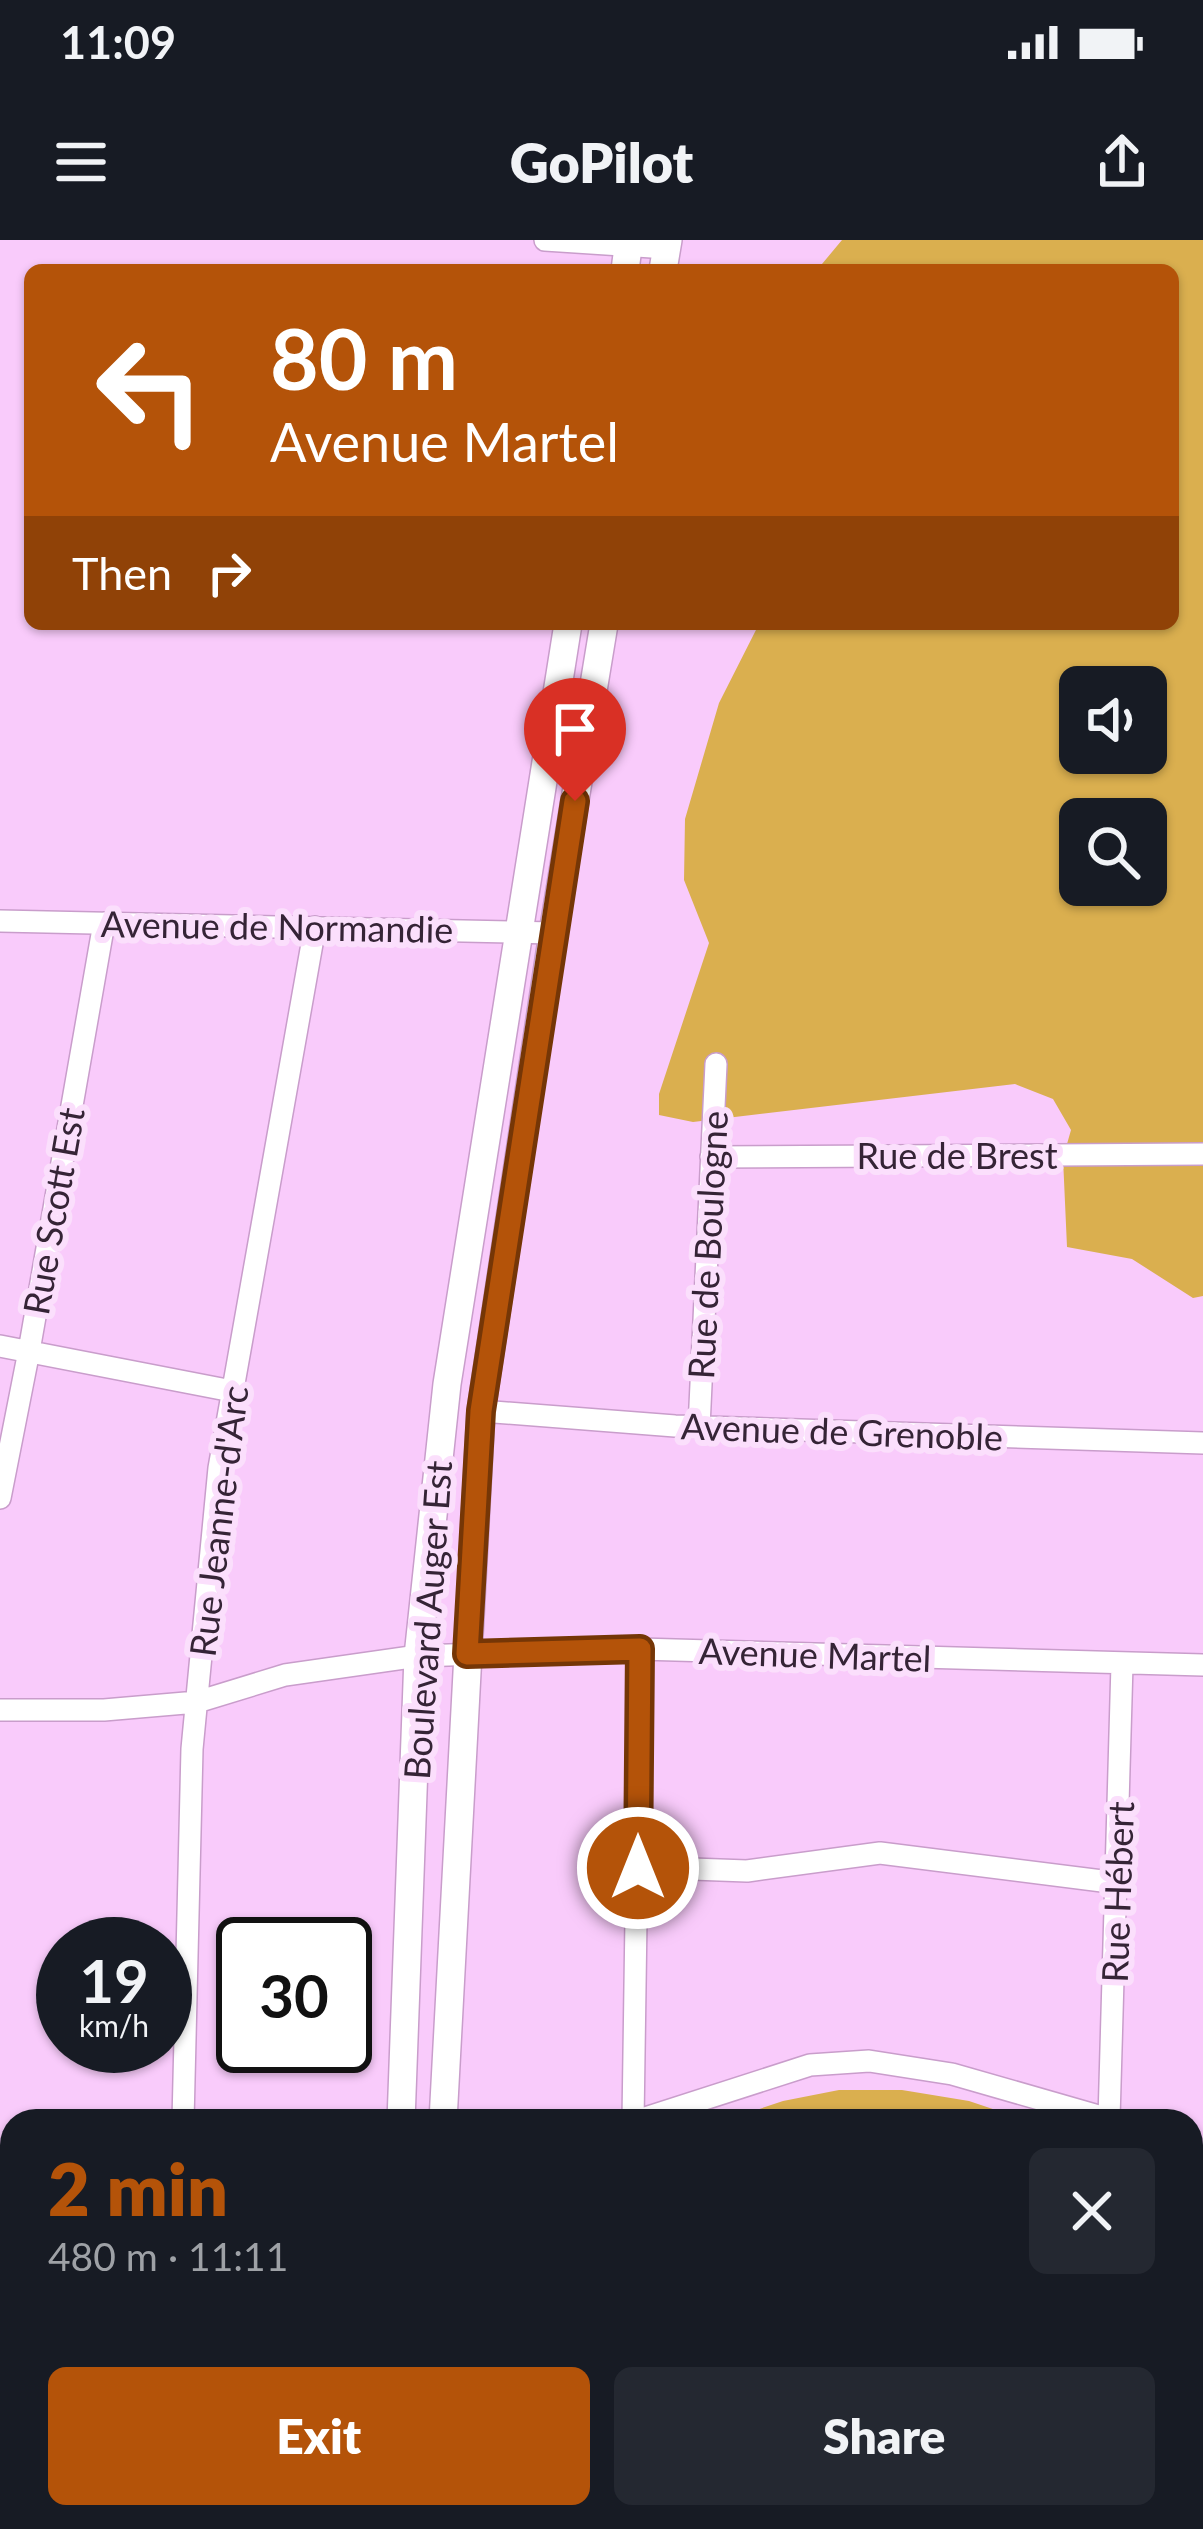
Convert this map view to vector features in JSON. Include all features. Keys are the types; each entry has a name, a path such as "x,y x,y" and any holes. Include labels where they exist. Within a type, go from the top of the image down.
{"main road":[{"name":"Boulevard Auger Est","path":"401,2109 418,1656 447,1384 567,630"},
{"name":"Boulevard Auger Est","path":"444,2109 481,1411 603,630"}],"street":[{"path":"545,240 666,252"},
{"name":"Avenue de Normandie","path":"0,921 553,933"},
{"name":"Rue Scott Est","path":"0,1498 104,923"},
{"name":"Rue Jeanne-d'Arc","path":"183,2109 192,1772 219,1468 315,927"},
{"name":"Rue de Boulogne","path":"699,1427 716,1064"},
{"name":"Rue de Brest","path":"711,1157 1203,1154"},
{"path":"0,1346 232,1391"},
{"name":"Avenue de Grenoble","path":"481,1411 699,1427 1203,1443"},
{"path":"634,2109 640,1649"},
{"name":"Avenue Martel","path":"0,1710 104,1710 197,1702 285,1675 418,1656 467,1654 640,1649 1203,1665"},
{"name":"Rue Hébert","path":"1109,2109 1123,1664"},
{"path":"638,1868 747,1871 880,1853 1118,1883"},
{"path":"672,2109 810,2065 869,2061 952,2074 1071,2109"}],"shaded area":[{"path":"842,240 1203,240 1203,1296 1193,1298 1132,1259 1067,1247 1063,1158 1071,1130 1053,1099 1015,1084 693,1122 659,1115 659,1094 709,943 684,880 685,819 719,703 756,630 1179,630 1179,264 822,264"},
{"path":"839,2090 902,2090 993,2109 759,2109"}],"route":[{"path":"575,801 481,1411 467,1654 640,1649 638,1868"}]}
